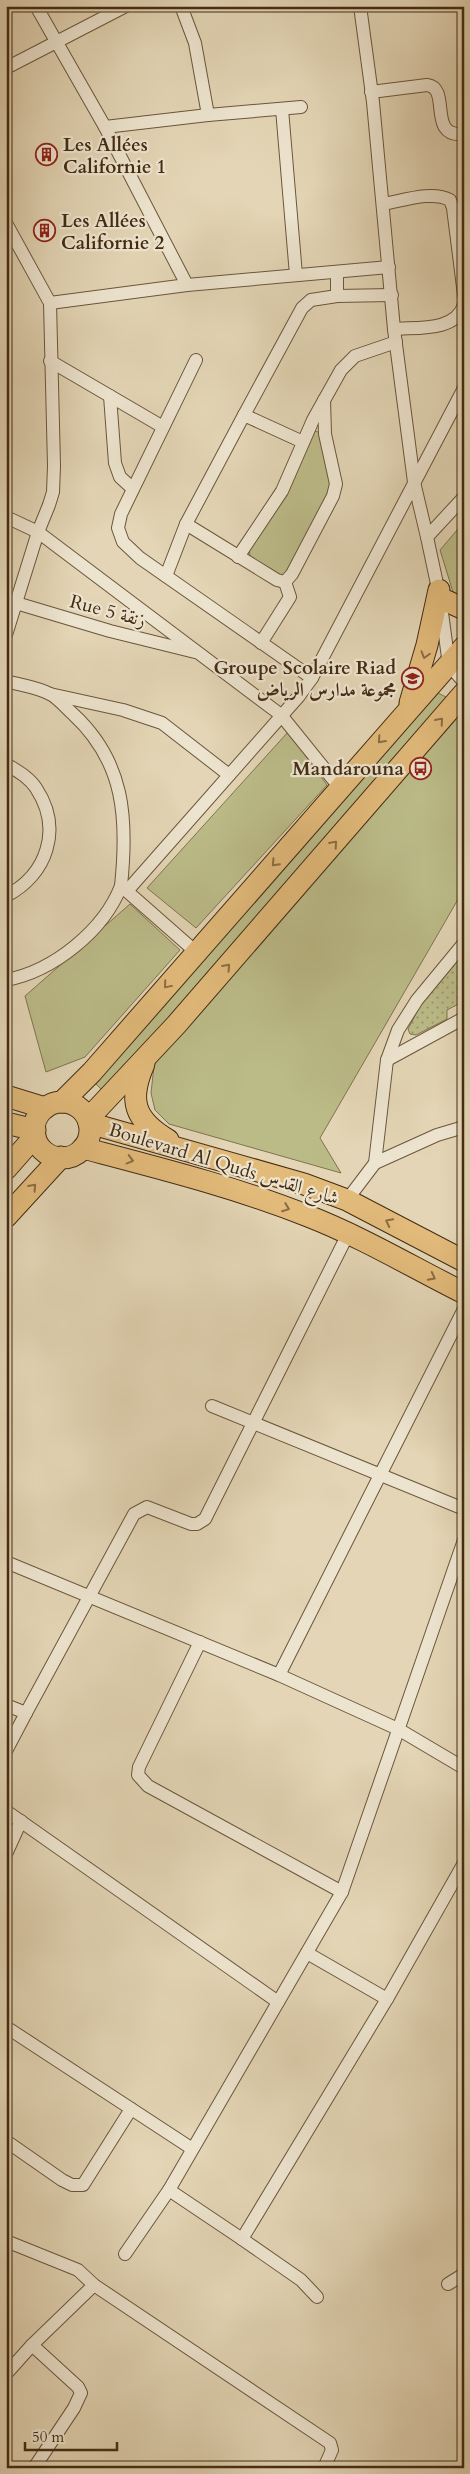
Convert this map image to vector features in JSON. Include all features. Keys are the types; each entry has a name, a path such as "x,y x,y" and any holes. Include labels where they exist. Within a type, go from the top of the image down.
{"main road":[{"path":"407,710 440,594 464,609"},
{"path":"6,1169 35,1133 36,1120 92,1072 464,647"},
{"path":"89,1121 294,891 464,694"},
{"path":"148,1056 137,1080 135,1092 137,1108 151,1130 185,1151"},
{"path":"6,1096 53,1105 78,1106 89,1121 90,1136 83,1148 77,1153 61,1157 6,1217"},
{"name":"Boulevard Al Quds شارع القدس","path":"89,1121 185,1151 276,1175 346,1200 464,1260"},
{"path":"6,1122 35,1133 47,1152 61,1157"},
{"name":"Boulevard Al Quds شارع القدس","path":"83,1148 263,1199 348,1234 464,1294"}],"street":[{"path":"36,6 55,43 105,127 188,285"},
{"path":"6,68 126,6"},
{"path":"181,6 195,43 208,115"},
{"path":"360,6 390,268 395,335 414,482 440,594 448,665 464,682"},
{"path":"371,92 427,85 434,86 438,92 445,128 451,133 464,134"},
{"path":"105,127 301,107"},
{"path":"282,109 296,275"},
{"path":"383,204 434,196 444,196 450,200 453,208 464,295"},
{"path":"6,223 50,303 54,466 53,492 11,602 6,635"},
{"path":"50,303 188,285 390,268"},
{"path":"337,272 338,296"},
{"path":"166,576 186,524 302,308 311,300 338,296 392,295"},
{"path":"238,557 282,491 303,442 341,370 355,356 395,335 444,325 456,318 464,305"},
{"path":"196,360 121,514 118,528 122,542 166,576 312,678"},
{"path":"50,361 163,426"},
{"path":"6,980 50,962 80,941 108,911 124,888 229,774 312,678 464,388"},
{"path":"110,396 115,463 120,476 132,488"},
{"path":"285,582 292,574 333,496 336,484 325,434 324,400"},
{"path":"244,415 303,442"},
{"path":"427,537 464,497"},
{"path":"6,517 38,532 281,715 340,788"},
{"path":"186,524 277,580 285,582"},
{"path":"260,643 290,597 285,582"},
{"name":"Rue 5 زنقة","path":"11,602 110,631 200,654"},
{"path":"6,680 50,694 123,710 162,723 229,774"},
{"path":"50,694 90,730 114,772 121,794 124,814 124,888 196,952"},
{"path":"6,764 27,777 36,787 46,811 49,836 45,858 37,872 24,885 6,896"},
{"path":"375,1163 387,1060 398,1030 406,1014 464,943"},
{"path":"387,1060 464,1018"},
{"path":"346,1200 375,1163 437,1135 464,1128"},
{"path":"6,1751 138,1510 147,1507 191,1524 196,1524 205,1519 348,1234"},
{"path":"279,1675 464,1309"},
{"path":"212,1406 464,1509"},
{"path":"125,2254 168,2190 342,1892 464,1540"},
{"path":"6,1562 279,1675 398,1729 464,1768"},
{"path":"200,1642 139,1767 138,1775 148,1786 342,1892"},
{"path":"6,1705 26,1714"},
{"path":"6,1811 278,2002"},
{"path":"6,1854 21,1821"},
{"path":"242,2239 386,1999 464,1863"},
{"path":"307,1953 386,1999"},
{"path":"6,2027 191,2148"},
{"path":"6,2142 62,2180 72,2185 83,2185 131,2109"},
{"path":"168,2190 301,2280 317,2297"},
{"path":"6,2241 78,2270 94,2284 330,2443 332,2450 324,2468"},
{"path":"448,2284 464,2274"},
{"path":"6,2374 32,2345 94,2284"},
{"path":"32,2345 78,2387 81,2393 34,2468"}],"green space":[{"path":"312,430 321,433 332,484 288,574 277,575 251,560 249,550"},
{"path":"464,522 464,602 453,592 440,550"},
{"path":"438,693 446,697 447,703 104,1092 95,1083"},
{"path":"464,707 464,889 320,1138 341,1173 169,1124 155,1110 151,1093 155,1057"},
{"path":"288,732 327,785 196,928 147,888"},
{"path":"130,904 180,950 85,1057 46,1072 25,996"},
{"path":"464,953 464,1001 447,1010 447,1019 416,1035 410,1034 408,1029 420,1006"}],"place":[{"name":"Les Allées Californie 1","path":"47,155"},
{"name":"Les Allées Californie 2","path":"45,231"},
{"name":"Groupe Scolaire Riad مجموعة مدارس الرياض","path":"412,678"},
{"name":"Mandarouna","path":"420,768"}]}
